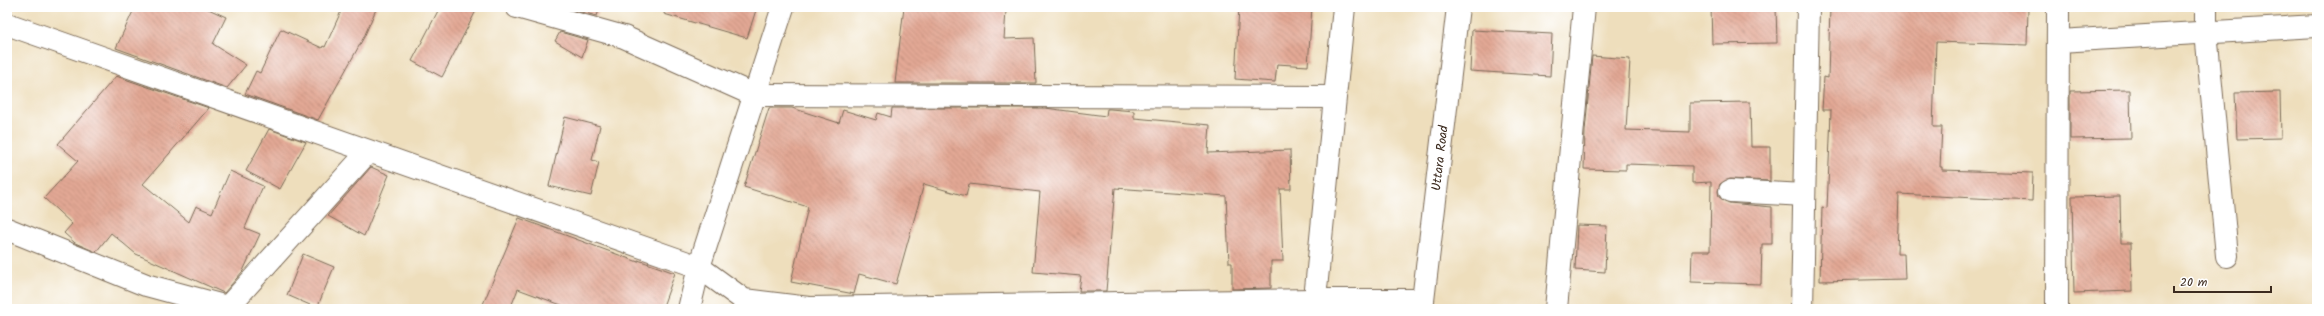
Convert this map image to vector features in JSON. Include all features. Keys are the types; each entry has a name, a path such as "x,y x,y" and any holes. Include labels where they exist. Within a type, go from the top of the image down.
{"street":[{"path":"517,7 624,37 754,95 1334,98"},
{"path":"689,309 699,268 783,7"},
{"path":"1315,304 1344,7"},
{"name":"Uttara Road","path":"1422,305 1458,7"},
{"path":"1556,309 1584,7"},
{"path":"1802,309 1808,7"},
{"path":"2058,7 2058,309"},
{"path":"2206,7 2206,32 2227,256"},
{"path":"7,24 368,153 699,268 744,300 809,308 1315,304 1422,305"},
{"path":"2059,41 2317,26"},
{"path":"7,229 146,285 230,308 368,153"},
{"path":"1730,191 1804,195"}],"building":[{"path":"135,7 204,7 226,17 213,44 246,65 227,88 116,48"},
{"path":"343,7 377,7 364,37 318,120 245,94 256,71 260,73 281,29 322,48 323,46 325,47"},
{"path":"440,7 478,7 442,77 412,61"},
{"path":"574,7 600,7 597,16 573,10"},
{"path":"665,7 757,7 747,38 664,14"},
{"path":"904,7 959,7 1006,11 1004,39 1034,38 1036,83 895,83"},
{"path":"1239,7 1312,7 1308,66 1277,64 1275,82 1235,79"},
{"path":"1711,7 1776,7 1777,43 1712,44"},
{"path":"1830,7 2028,8 2027,45 1936,42 1933,127 1942,127 1940,167 1942,167 1942,170 2033,173 2032,201 1899,194 1897,254 1904,254 1905,279 1820,281 1822,207 1827,208 1830,139 1831,110 1822,110 1824,77 1828,78"},
{"path":"1472,30 1552,34 1550,76 1470,71"},
{"path":"560,32 588,40 582,57 555,41"},
{"path":"1592,56 1630,59 1626,130 1690,132 1690,103 1750,102 1751,147 1770,147 1770,181 1730,179 1720,184 1718,191 1719,197 1729,203 1772,207 1772,244 1762,244 1761,284 1691,282 1692,251 1710,251 1711,182 1692,183 1692,166 1626,164 1626,170 1584,169 1585,131"},
{"path":"116,76 209,108 143,184 189,222 196,206 212,213 230,171 263,186 245,228 260,234 243,271 224,293 136,254 111,233 96,252 75,243 64,233 72,224 44,198 78,161 58,144"},
{"path":"2130,90 2131,138 2070,139 2070,91"},
{"path":"2280,92 2281,138 2237,139 2235,93"},
{"path":"769,108 792,108 839,123 843,110 876,120 878,113 891,117 892,108 1045,108 1106,116 1107,109 1134,111 1134,118 1210,125 1208,153 1290,150 1291,189 1280,189 1283,261 1271,261 1271,288 1232,289 1232,263 1229,263 1226,196 1115,188 1106,291 1079,291 1081,276 1033,272 1040,192 969,184 966,196 924,184 896,284 859,274 854,294 791,282 808,207 744,187"},
{"path":"565,117 600,126 592,160 599,162 591,196 549,186"},
{"path":"269,129 306,142 280,189 246,171"},
{"path":"371,167 389,175 364,236 328,216"},
{"path":"2120,196 2121,243 2131,243 2132,291 2074,293 2072,197"},
{"path":"519,218 638,262 638,260 675,273 662,309 572,309 518,289 510,309 481,309"},
{"path":"1577,225 1607,226 1605,272 1575,270"},
{"path":"303,254 334,267 317,308 287,295"}]}
